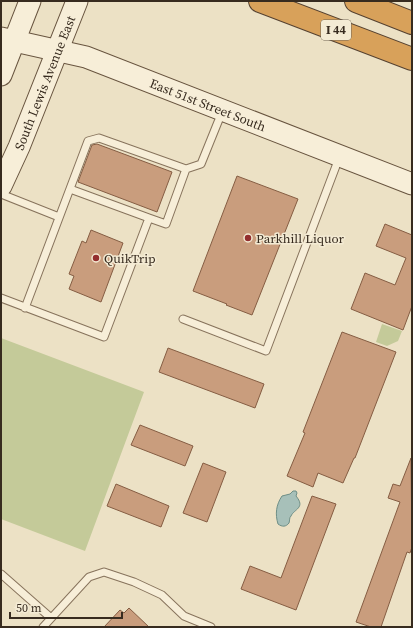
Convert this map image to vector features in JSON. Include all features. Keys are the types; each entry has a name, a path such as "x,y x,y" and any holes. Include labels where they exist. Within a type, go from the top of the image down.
{"highway":[{"name":"I 44","path":"260,1 412,59"},
{"name":"I 44","path":"356,1 412,22"}],"main road":[{"path":"1,75 8,39 30,1"},
{"name":"South Lewis Avenue East","path":"1,186 19,147 77,1"},
{"name":"East 51st Street South","path":"8,39 86,58 412,184"}],"lane":[{"path":"25,308 88,141 99,138 186,169 201,164 222,110"},
{"path":"183,318 266,351 339,155"},
{"path":"70,189 166,224 186,169"},
{"path":"1,194 59,217"},
{"path":"1,298 104,337 149,218"},
{"path":"43,627 89,577 104,572 134,582 162,595 184,616 211,627"},
{"path":"1,574 51,618"}],"green space":[{"path":"382,324 402,331 398,341 387,346 376,342"},
{"path":"1,338 144,392 85,551 1,519"}],"water":[{"path":"293,491 296,491 297,493 296,496 299,500 300,506 290,517 289,523 285,526 281,526 278,524 277,517 278,503 282,496 290,494"}],"building":[{"path":"97,144 172,172 157,212 78,182 92,145"},
{"name":"Parkhill Liquor","path":"237,176 298,199 252,315 193,291"},
{"path":"385,224 412,235 412,306 403,330 351,309 365,273 395,285 406,258 376,246"},
{"name":"QuikTrip","path":"91,230 123,243 101,302 69,289 74,276 69,274 82,241 86,243"},
{"path":"342,332 396,352 355,458 343,483 318,473 313,487 287,476 305,433 303,432"},
{"path":"168,348 264,384 255,408 159,372"},
{"path":"140,425 193,446 185,466 131,445"},
{"path":"411,458 412,547 410,553 407,552 381,627 371,627 356,622 400,502 388,498 393,484 400,486"},
{"path":"203,463 226,472 207,522 183,513"},
{"path":"116,484 169,506 161,527 107,506"},
{"path":"312,496 336,504 296,610 241,589 250,566 281,578"},
{"path":"129,608 149,627 104,627 120,610 124,613"}],"place":[{"name":"Parkhill Liquor","path":"248,238"},
{"name":"QuikTrip","path":"96,258"}]}
